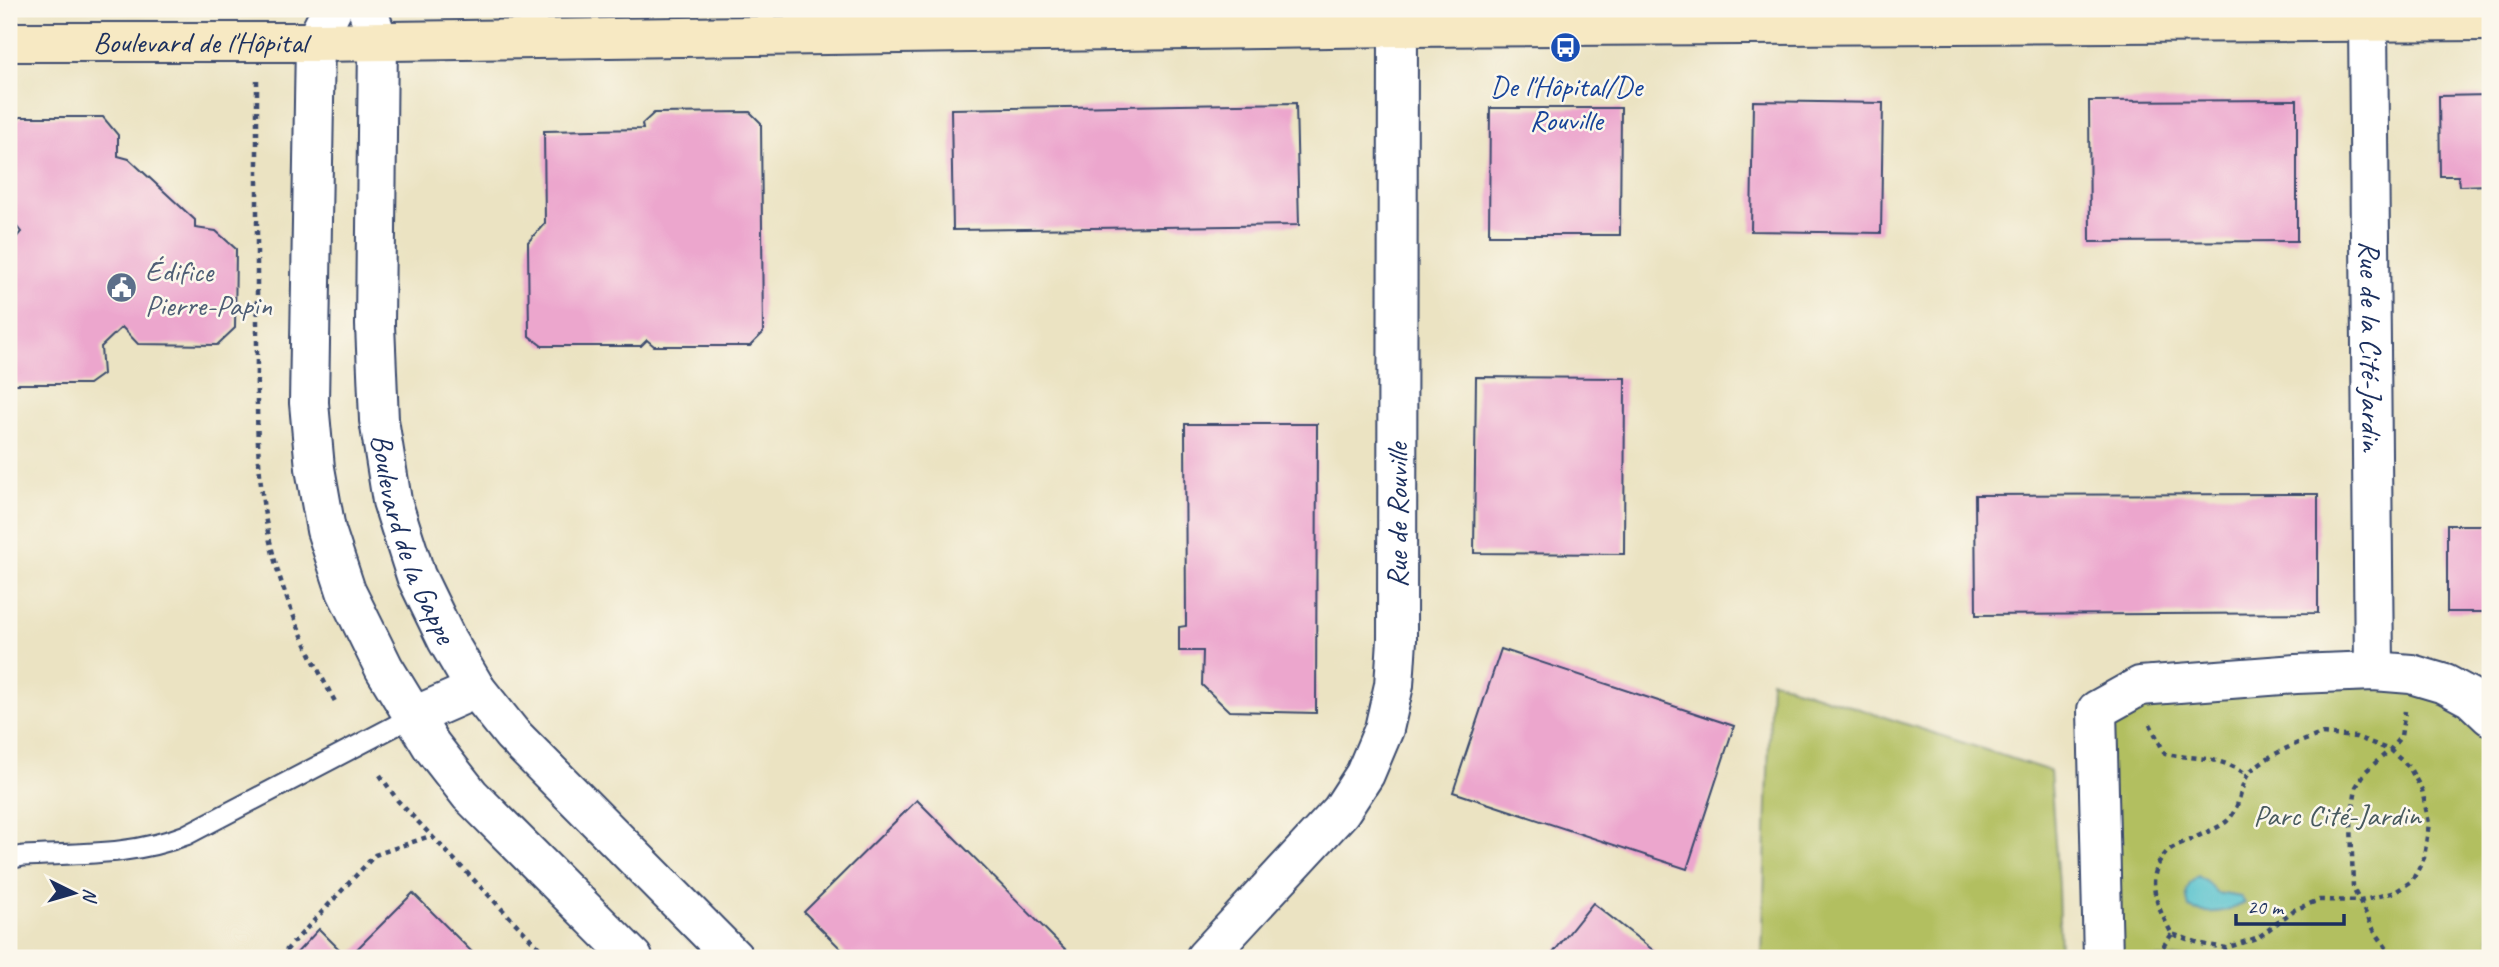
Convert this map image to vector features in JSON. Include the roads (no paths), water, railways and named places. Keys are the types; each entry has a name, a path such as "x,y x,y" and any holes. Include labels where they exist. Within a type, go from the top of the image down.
{"main road":[{"name":"Boulevard de l'Hôpital","path":"9,42 373,24 1398,18 2490,21"}],"street":[{"name":"Rue de Rouville","path":"1205,958 1341,811 1365,774 1384,729 1394,685 1398,18"},
{"name":"Rue de la Cité-Jardin","path":"2368,22 2393,673"},
{"name":"Boulevard de la Gappe","path":"373,24 375,325 379,420 392,501 416,576 447,640 477,689 512,734 734,958"},
{"path":"323,25 309,403 315,468 326,530 346,591 412,717 470,794 633,958"},
{"path":"2103,958 2097,710 2140,686 2296,674 2393,673 2445,684 2471,698 2490,716"},
{"path":"412,717 477,689"}],"lane":[{"path":"9,859 140,850 163,844 186,835 412,717"}],"water":[{"path":"2198,876 2217,893 2241,897 2245,903 2217,912 2189,908 2187,890"}],"place":[{"name":"De l'Hôpital/De Rouville","path":"1566,48"},
{"name":"Édifice Pierre-Papin","path":"122,288"}],"park label":[{"name":"Parc Cité-Jardin","path":"2337,815"}]}
